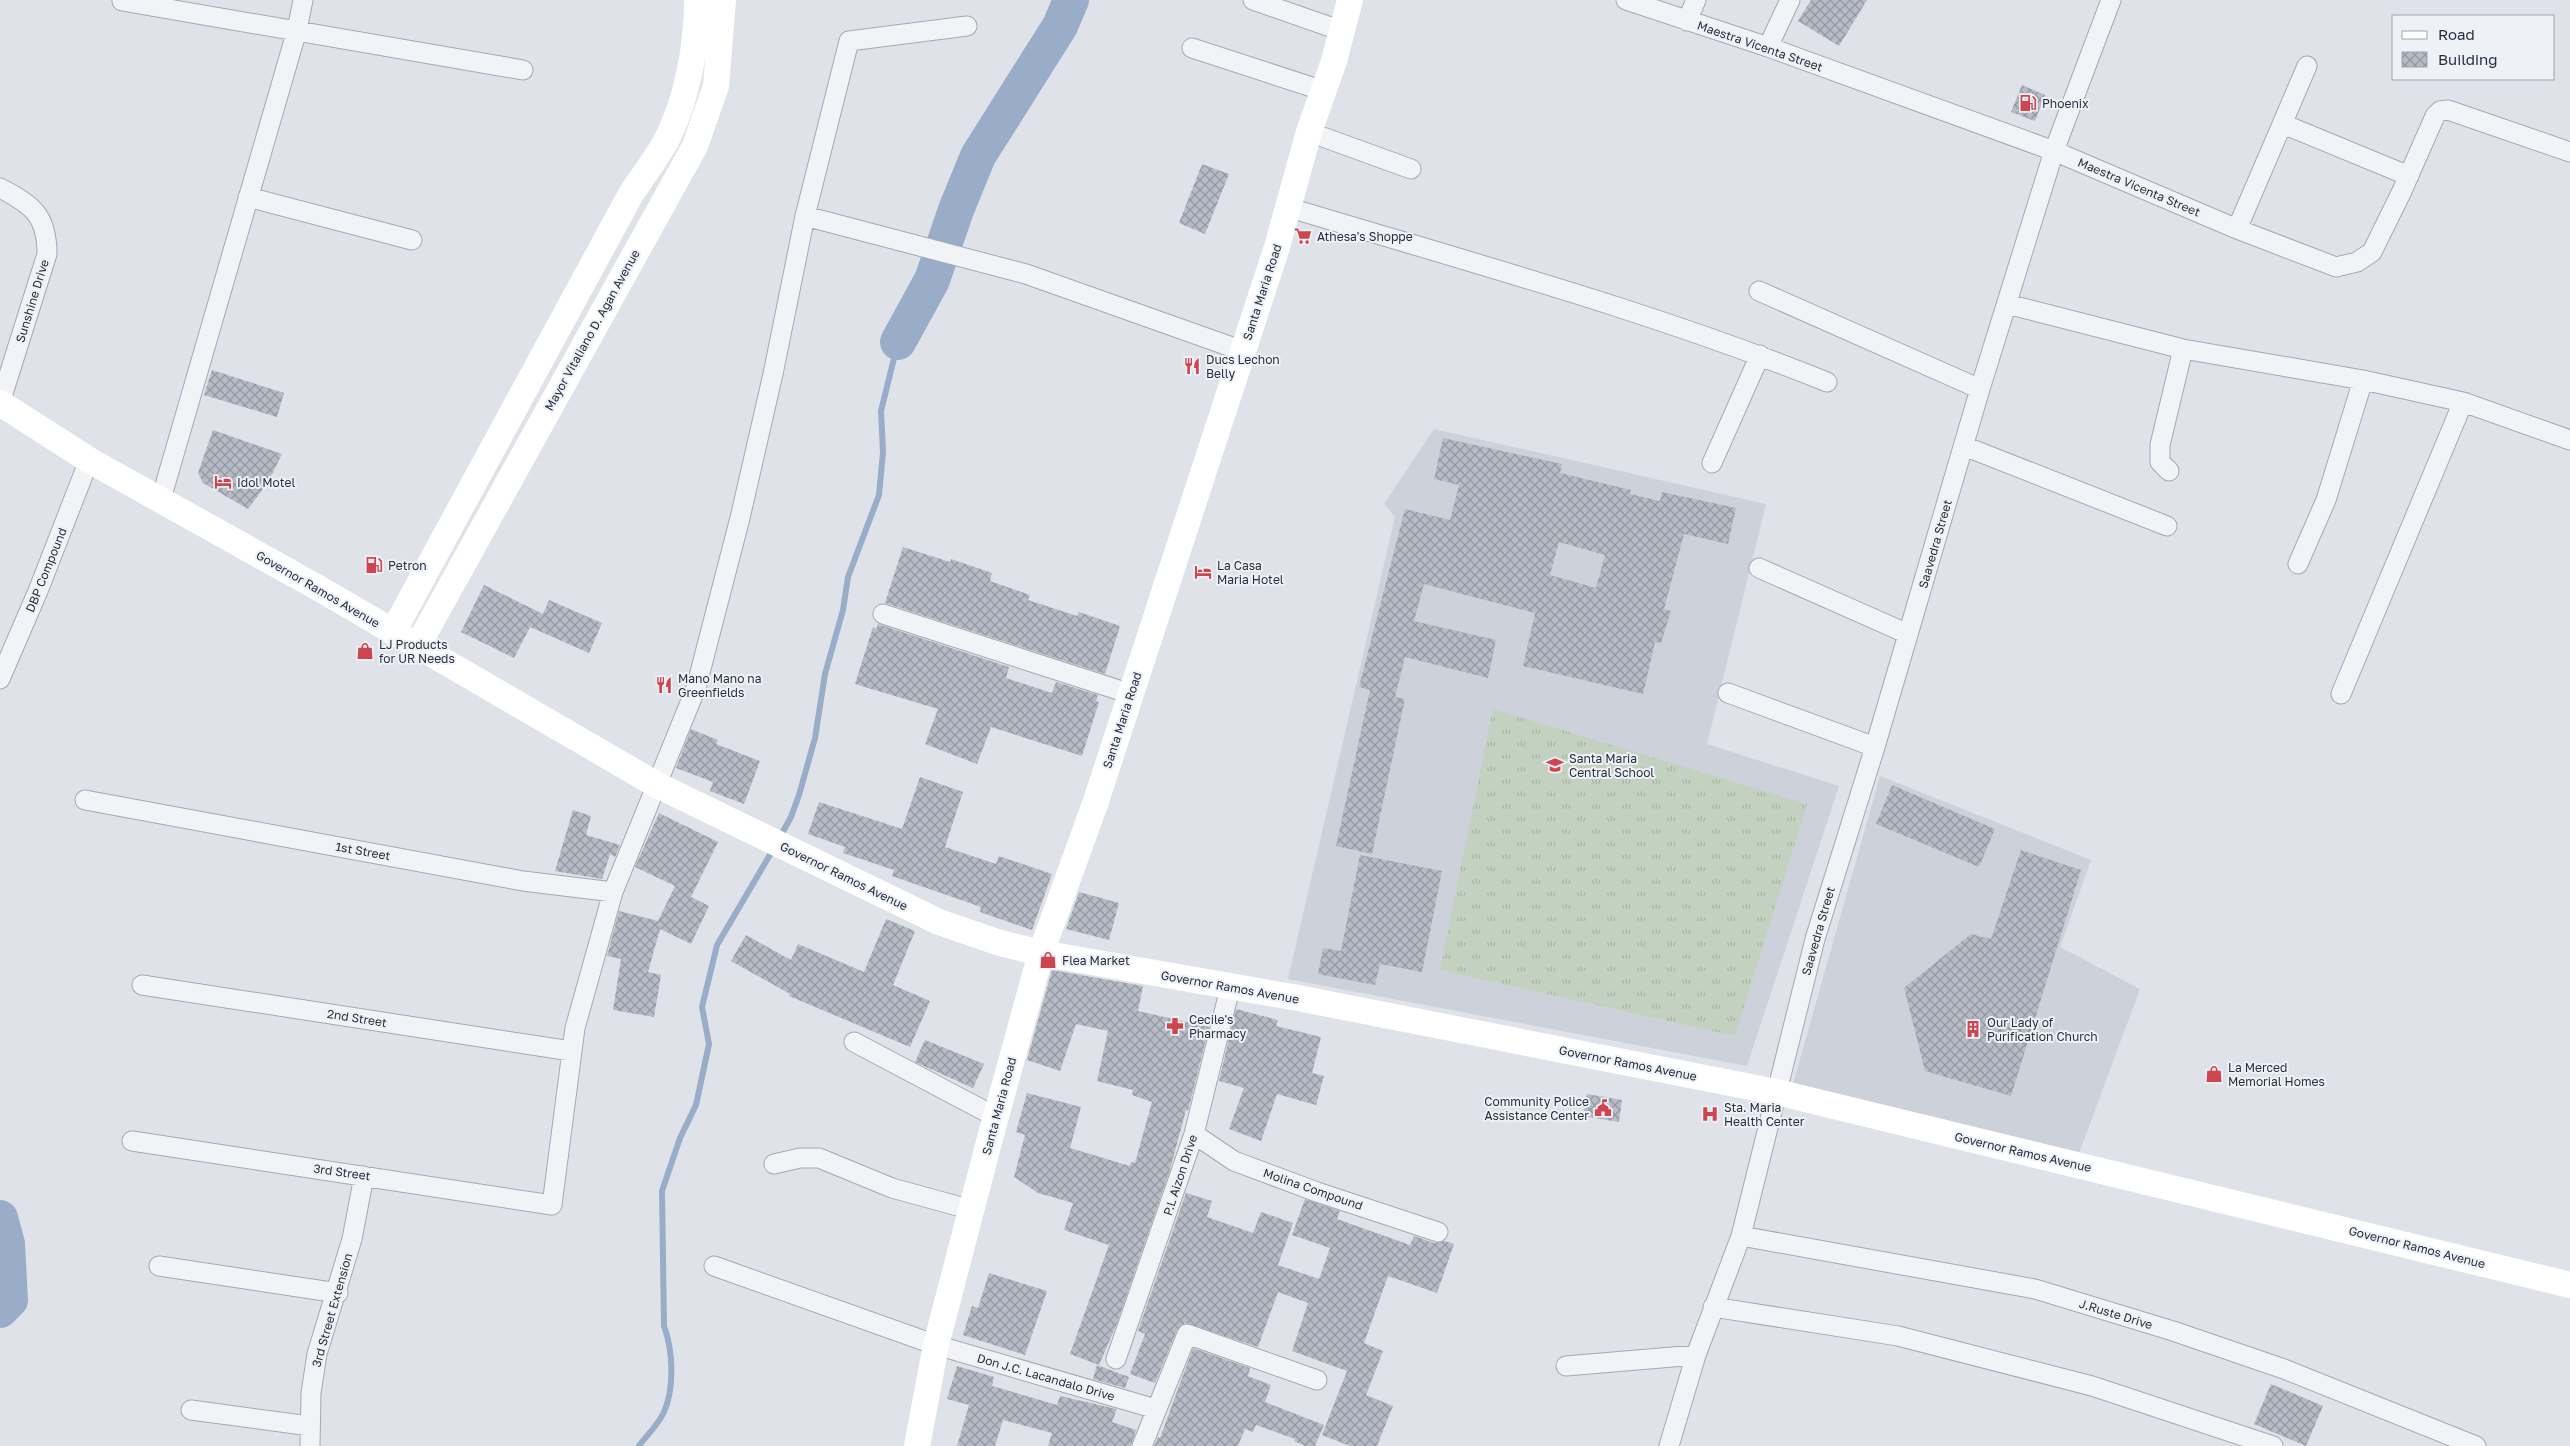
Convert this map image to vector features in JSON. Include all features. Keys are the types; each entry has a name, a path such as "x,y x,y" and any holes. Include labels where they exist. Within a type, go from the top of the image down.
{"main road":[{"path":"393,632 631,194 669,136 688,80 697,17 697,0"},
{"name":"Mayor Vitaliano D. Agan Avenue","path":"417,647 695,146 716,86 723,0"},
{"name":"Santa Maria Road","path":"917,1446 936,1345 1042,952 1131,694 1277,247 1309,132 1324,91 1350,0"},
{"path":"669,136 695,146"},
{"name":"Governor Ramos Avenue","path":"0,403 89,460 161,499 657,785 939,922 1000,943 1230,988 1298,998 1776,1092 2570,1285"}],"street":[{"path":"161,499 297,30 303,0"},
{"path":"1253,0 1342,31"},
{"name":"Maestra Vicenta Street","path":"1626,0 1768,47 2054,151 2237,229 2336,267 2357,262 2372,252 2409,176 2435,116 2440,111 2448,110 2570,152"},
{"path":"1687,21 1696,0"},
{"path":"1768,47 1790,0"},
{"name":"Saavedra Street","path":"1672,1446 1696,1356 1741,1236 1815,939 1875,747 1980,389 2054,151 2111,0"},
{"path":"122,1 523,70"},
{"path":"571,1051 602,926 613,892 693,696 703,660 740,518 770,384 804,216 849,41 967,26"},
{"path":"1192,48 1324,91"},
{"path":"2237,229 2308,66"},
{"path":"2283,124 2409,176"},
{"path":"1309,132 1410,169"},
{"name":"Sunshine Drive","path":"0,188 16,196 39,215 47,234 47,254 0,403"},
{"path":"248,197 412,240"},
{"path":"1287,207 1626,308 1826,382"},
{"path":"804,216 1026,274 1243,351"},
{"path":"1759,292 1980,389"},
{"path":"2007,304 2183,350 2363,380 2463,402 2570,440"},
{"path":"2169,471 2160,462 2160,445 2183,350"},
{"path":"1712,463 1760,356"},
{"path":"2298,564 2326,500 2363,380"},
{"path":"2341,694 2463,402"},
{"path":"1964,446 2167,526"},
{"name":"DBP Compound","path":"0,679 38,591 89,460"},
{"path":"1758,568 1908,634"},
{"path":"883,614 1131,694"},
{"path":"1728,693 1875,747"},
{"name":"1st Street","path":"85,800 523,881 613,892"},
{"name":"2nd Street","path":"142,985 571,1051"},
{"name":"P.L Aizon Drive","path":"1116,1359 1194,1134 1230,988"},
{"path":"854,1042 996,1117"},
{"name":"3rd Street","path":"132,1141 552,1205 571,1051"},
{"name":"Molina Compound","path":"1194,1134 1234,1161 1317,1192 1438,1232"},
{"path":"774,1164 800,1158 819,1158 892,1188 972,1210"},
{"name":"3rd Street Extension","path":"310,1446 311,1393 317,1354 338,1293 352,1239 364,1176"},
{"name":"J.Ruste Drive","path":"1741,1236 2035,1289 2173,1331 2284,1369 2476,1446"},
{"path":"159,1266 338,1293"},
{"name":"Don J.C. Lacandalo Drive","path":"714,1266 936,1345 1156,1409"},
{"path":"1713,1307 1898,1336 2092,1386 2273,1446"},
{"path":"1142,1446 1187,1334 1317,1380"},
{"path":"1566,1366 1696,1356"},
{"path":"191,1410 310,1426"}],"shaded area":[{"name":"Santa Maria Central School","path":"1434,429 1766,504 1707,744 1839,786 1747,1066 1288,979 1395,517 1384,504"},
{"path":"1880,776 2091,860 2060,947 2140,989 2079,1153 1793,1084"}],"green space":[{"path":"1493,709 1807,804 1735,1036 1440,970"}],"building":[{"path":"1811,0 1867,0 1839,46 1798,21"},
{"name":"Phoenix","path":"2022,85 2045,95 2035,121 2011,112"},
{"path":"1202,164 1229,174 1205,234 1179,223"},
{"path":"212,370 284,393 277,417 204,395"},
{"path":"213,430 282,454 268,482 248,509 203,483 198,473"},
{"path":"1443,438 1562,464 1560,473 1631,490 1630,494 1660,501 1662,492 1736,508 1728,544 1684,534 1664,609 1671,611 1661,643 1655,642 1643,694 1523,666 1535,613 1424,584 1414,621 1496,640 1488,678 1405,657 1395,697 1405,699 1372,854 1336,846 1370,690 1359,687 1405,509 1450,520 1459,485 1434,479","holes":["1559,542 1605,555 1596,588 1550,575"]},
{"path":"903,547 950,562 951,559 992,573 990,581 1030,595 1028,600 1077,616 1079,612 1120,626 1105,674 885,603"},
{"path":"484,585 543,614 549,600 602,623 589,653 530,627 514,658 461,632"},
{"path":"878,624 1009,667 1006,678 1052,693 1056,682 1098,695 1096,701 1099,702 1082,756 991,727 977,764 925,744 938,709 855,684 873,627 876,629"},
{"path":"691,729 718,740 716,744 760,761 744,804 710,791 713,782 676,768"},
{"path":"920,777 963,792 945,847 996,864 999,856 1052,874 1032,930 980,912 981,907 892,876 894,870 843,853 845,847 808,834 819,802 902,829"},
{"path":"1892,785 1995,829 1979,867 1876,824"},
{"path":"573,810 591,816 586,835 620,845 615,857 610,854 602,879 555,871"},
{"path":"659,813 718,842 691,897 709,906 691,944 660,929 648,972 661,975 654,1017 613,1010 621,959 607,956 619,911 658,921 675,886 635,867"},
{"name":"Our Lady of Purification Church","path":"2021,850 2081,870 2011,1096 1925,1071 1904,988 1971,934 1991,939"},
{"path":"1360,855 1442,871 1422,972 1380,964 1375,985 1318,974 1323,948 1341,951"},
{"path":"1079,892 1119,903 1109,940 1066,929"},
{"path":"886,919 915,931 893,985 930,1001 910,1047 789,996 790,994 731,961 746,935 791,960 798,944 864,972"},
{"path":"1052,970 1143,986 1138,1011 1209,1027 1188,1111 1186,1110 1169,1173 1117,1323 1099,1365 1070,1354 1109,1245 1064,1230 1073,1203 1038,1193 1014,1177 1025,1135 1016,1132 1027,1093 1081,1107 1070,1148 1130,1166 1131,1162 1135,1163 1152,1102 1132,1095 1133,1090 1097,1081 1108,1031 1076,1024 1060,1071 1027,1060"},
{"path":"1236,1009 1278,1020 1276,1026 1321,1037 1312,1073 1324,1076 1316,1105 1277,1094 1261,1141 1229,1129 1244,1088 1219,1081"},
{"path":"925,1040 984,1064 973,1088 915,1062"},
{"name":"Community Police Assistance Center","path":"1587,1094 1622,1100 1619,1122 1583,1116"},
{"path":"1186,1193 1212,1201 1207,1217 1253,1233 1261,1212 1293,1223 1278,1265 1319,1279 1330,1248 1292,1235 1305,1199 1340,1211 1337,1219 1410,1245 1414,1236 1434,1243 1445,1241 1454,1244 1437,1293 1388,1276 1364,1343 1383,1351 1366,1395 1393,1406 1377,1446 1350,1446 1322,1435 1347,1371 1292,1351 1308,1303 1278,1292 1258,1347 1185,1323 1177,1330 1155,1383 1130,1374 1145,1334 1138,1331"},
{"path":"989,1273 1047,1291 1025,1355 963,1335 972,1306 978,1308"},
{"path":"1193,1348 1250,1368 1248,1376 1271,1385 1265,1402 1324,1425 1315,1446 1305,1446 1294,1441 1295,1439 1256,1425 1253,1432 1245,1429 1238,1446 1154,1446 1158,1437 1160,1438"},
{"path":"1097,1365 1129,1377 1125,1388 1093,1379"},
{"path":"957,1366 994,1377 992,1386 1057,1405 1060,1396 1117,1409 1112,1422 1136,1430 1131,1446 1048,1446 1052,1433 1003,1420 995,1446 957,1446 969,1405 947,1399"},
{"path":"2271,1384 2323,1406 2306,1446 2254,1424"}],"waterway":[{"path":"898,342 932,280 956,210 978,156 1060,26 1071,0"},
{"path":"780,837 791,817 799,795 815,738 825,674 843,610 848,577 879,495 883,452 881,411 898,342"},
{"path":"639,1446 661,1418 667,1404 671,1382 671,1358 664,1326 662,1191 680,1138 696,1105 709,1044 702,1007 717,945 774,848"},
{"path":"0,1218 7,1244 10,1300 0,1310"}],"place":[{"name":"Phoenix","path":"2028,103"},
{"name":"Athesa's Shoppe","path":"1303,236"},
{"name":"Ducs Lechon Belly","path":"1192,366"},
{"name":"Idol Motel","path":"223,482"},
{"name":"Petron","path":"374,565"},
{"name":"La Casa Maria Hotel","path":"1203,572"},
{"name":"LJ Products for UR Needs","path":"365,651"},
{"name":"Mano Mano na Greenfields","path":"664,685"},
{"name":"Santa Maria Central School","path":"1555,765"},
{"name":"Flea Market","path":"1048,960"},
{"name":"Cecile's Pharmacy","path":"1175,1026"},
{"name":"Our Lady of Purification Church","path":"1973,1029"},
{"name":"La Merced Memorial Homes","path":"2214,1074"},
{"name":"Community Police Assistance Center","path":"1603,1108"},
{"name":"Sta. Maria Health Center","path":"1710,1114"}]}
